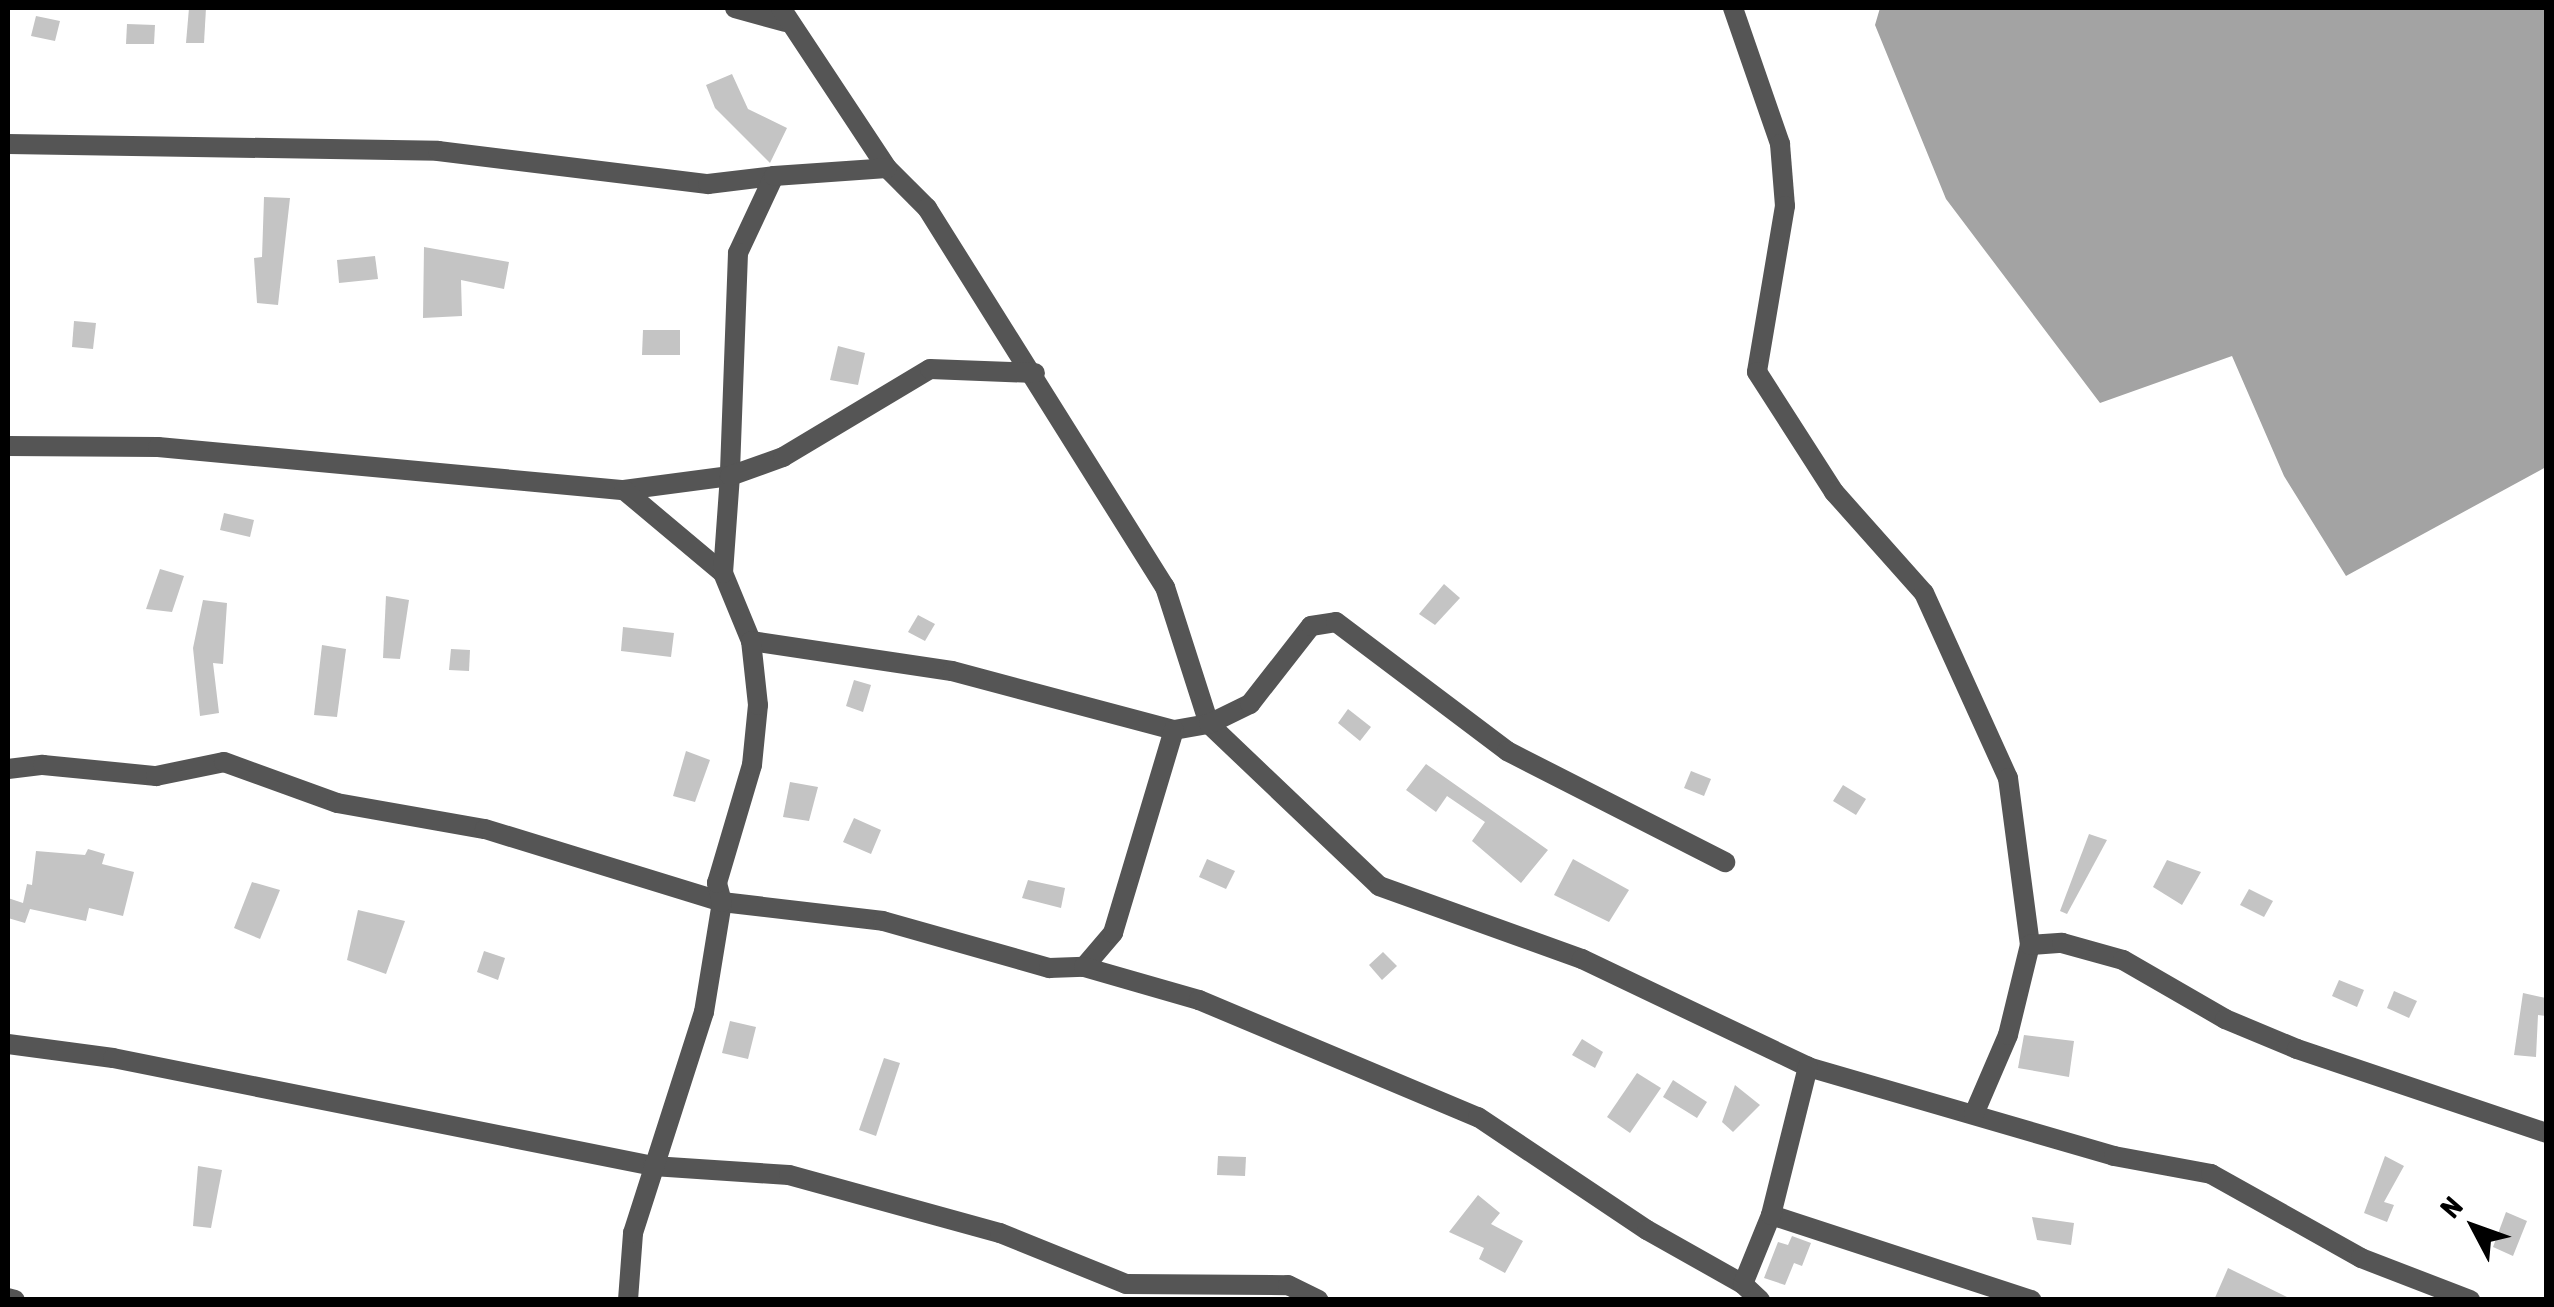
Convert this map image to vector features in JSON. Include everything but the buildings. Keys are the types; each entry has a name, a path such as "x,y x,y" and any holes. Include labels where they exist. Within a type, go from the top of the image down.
{"street":[{"path":"735,8 784,15 886,168 927,208 1166,586 1209,724 1379,886 1582,960 1808,1067 2114,1156 2211,1174 2360,1258 2470,1300"},
{"path":"1733,8 1780,144 1785,206 1757,372 1834,492 1924,593 2008,778 2030,945 2008,1035 1974,1114"},
{"path":"8,144 438,150 708,184 886,168"},
{"path":"723,574 738,253 774,176"},
{"path":"8,446 158,447 624,490 730,476 783,457 930,369 1035,374"},
{"path":"624,490 723,574 752,641 758,705 752,766 717,883 722,902 704,1012 633,1233 628,1300"},
{"path":"752,641 952,671 1174,730 1209,724 1250,704 1311,626 1336,622 1506,751 1725,862"},
{"path":"1084,967 1113,933 1174,730"},
{"path":"8,769 42,764 156,776 224,762 337,803 485,829 722,902 884,922 1050,968 1084,967 1199,1000 1478,1117 1647,1230 1743,1284 1760,1300"},
{"path":"2030,945 2062,943 2123,960 2279,1041 2546,1134"},
{"path":"8,1044 113,1058 652,1166 789,1175 1000,1233 1126,1284 1288,1284 1320,1300"},
{"path":"1743,1284 1771,1215 1808,1067"},
{"path":"1771,1215 2031,1300"}],"shaded area":[{"path":"1880,8 2546,8 2546,467 2346,576 2284,476 2232,356 2100,403 1946,199 1875,25"}]}
